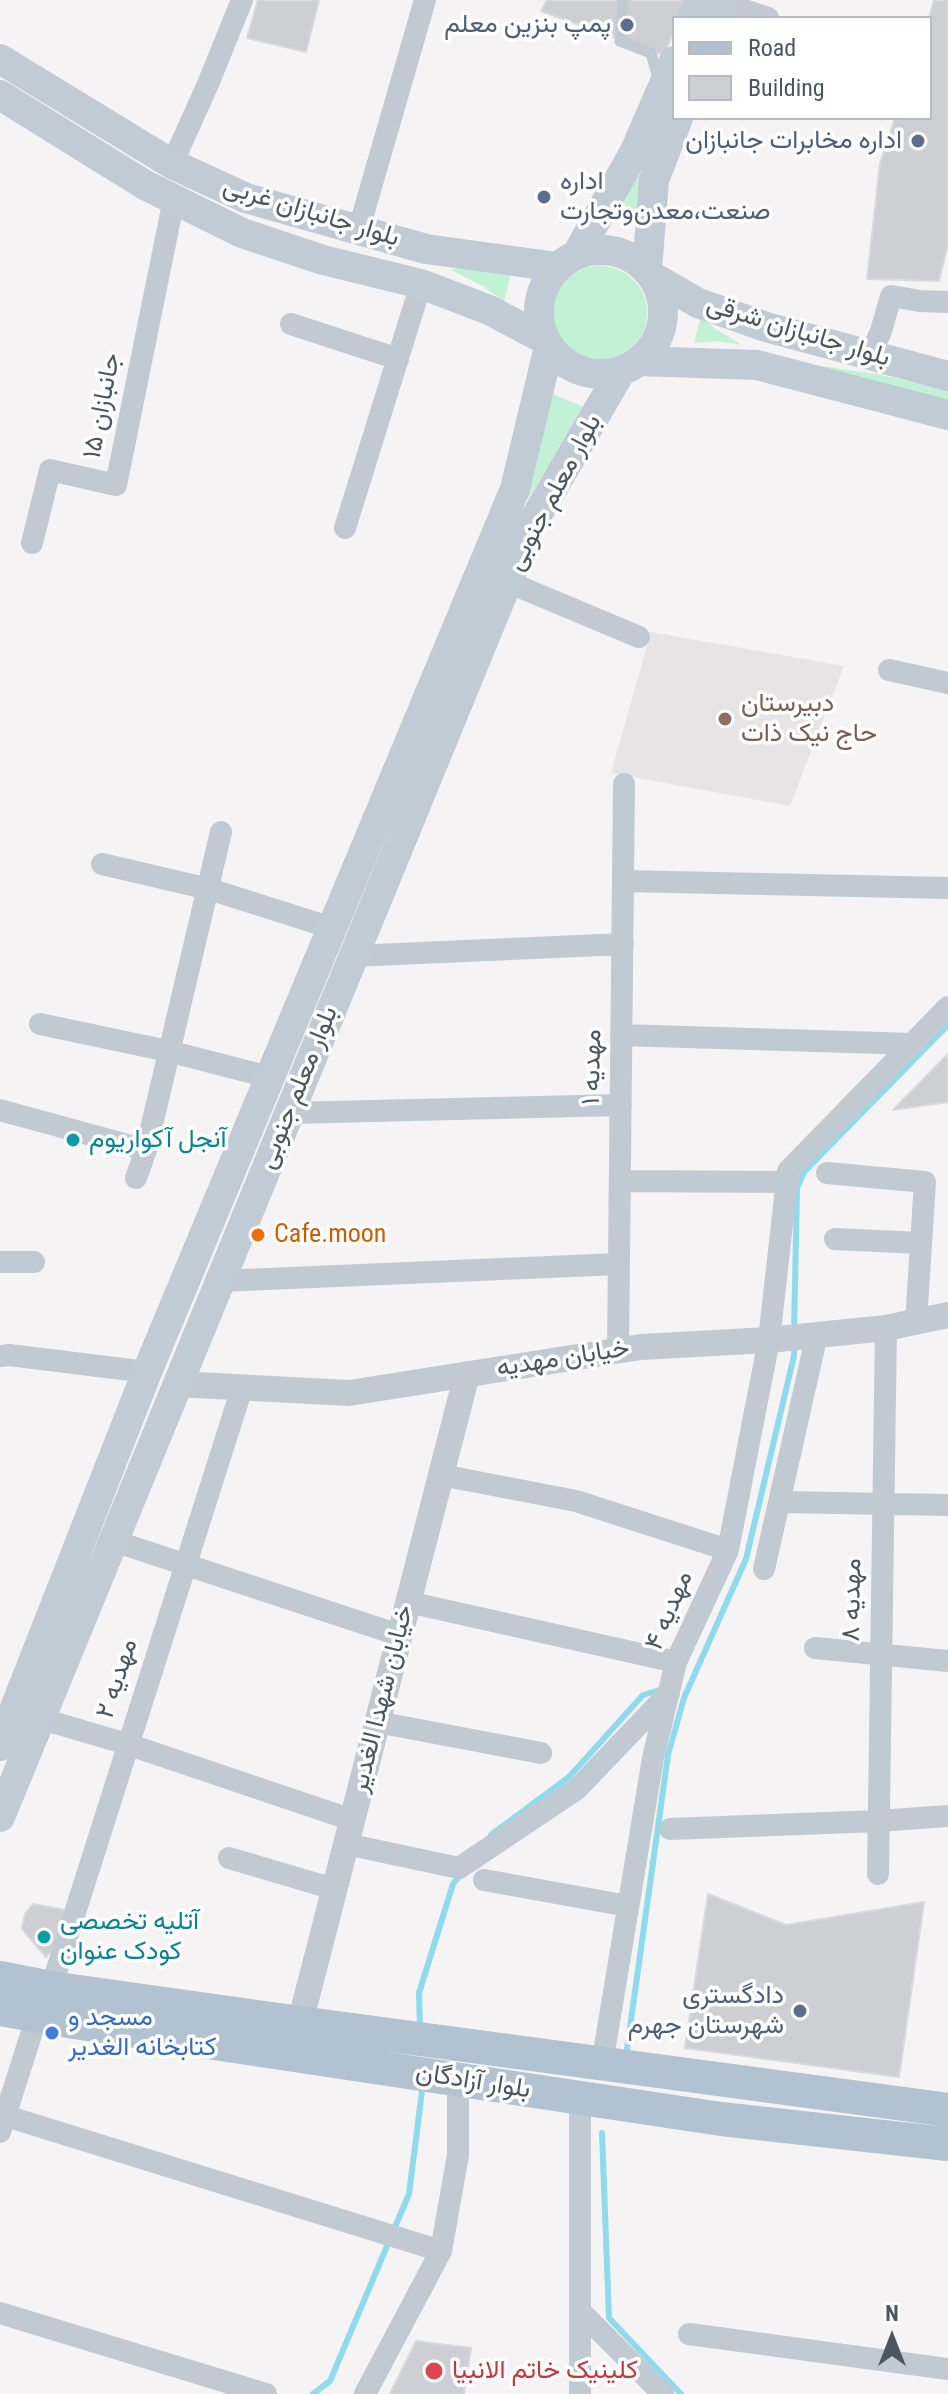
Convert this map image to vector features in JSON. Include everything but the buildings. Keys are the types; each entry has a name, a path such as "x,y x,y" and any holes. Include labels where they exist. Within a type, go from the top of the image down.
{"main road":[{"path":"696,16 716,5"},
{"name":"بلوار جانبازان غربی","path":"0,59 172,164 246,198 426,249 567,260"},
{"path":"567,260 596,250 615,251 633,258 650,274 660,291 662,322 658,337 630,366 601,374 581,371 563,362 547,343 539,324 541,293 567,260 635,151 672,66"},
{"name":"بلوار جانبازان غربی","path":"0,95 145,185 242,233 323,260 421,284 489,310 547,343"},
{"path":"650,274 654,180 677,120"},
{"path":"421,284 426,249"},
{"name":"بلوار جانبازان شرقی","path":"650,274 698,303 766,327 948,376"},
{"path":"757,365 766,327"},
{"name":"بلوار معلم جنوبی","path":"0,1817 18,1712 61,1592 147,1372 515,489 547,343"},
{"name":"بلوار جانبازان شرقی","path":"630,366 757,365 948,415"},
{"name":"بلوار معلم جنوبی","path":"0,1746 18,1712 89,1602 530,527 630,366"},
{"path":"61,1592 89,1602"},
{"name":"بلوار آزادگان","path":"0,1978 44,2002 458,2079 721,2119 948,2144"},
{"name":"بلوار آزادگان","path":"0,2009 44,2002 300,2023 948,2110"}],"street":[{"path":"172,164 242,0"},
{"path":"358,232 425,0"},
{"path":"716,5 760,16"},
{"name":"جانبازان ۱۵","path":"32,543 50,470 116,485 174,199"},
{"path":"345,528 421,284"},
{"path":"870,355 891,296 948,302"},
{"path":"291,324 398,359"},
{"path":"508,582 639,637"},
{"path":"889,670 948,683"},
{"name":"مهدیه ۱","path":"618,1351 624,784"},
{"path":"136,1178 146,1150 221,832"},
{"path":"102,864 209,889 332,928"},
{"path":"623,881 948,888"},
{"path":"353,956 623,944"},
{"path":"620,1181 788,1182 788,1171 948,1007"},
{"path":"40,1024 168,1051 269,1077"},
{"path":"621,1035 913,1044"},
{"path":"289,1113 621,1105"},
{"path":"0,1110 146,1150"},
{"path":"827,1173 925,1182 916,1322"},
{"name":"مهدیه ۴","path":"602,2064 653,1758 676,1662 728,1550 769,1340 788,1182"},
{"path":"835,1239 921,1243"},
{"path":"0,1262 34,1262"},
{"path":"220,1281 619,1264"},
{"name":"خیابان مهدیه","path":"177,1384 349,1393 641,1347 769,1340 886,1328 948,1315"},
{"name":"مهدیه ۸","path":"878,1874 886,1328"},
{"path":"764,1569 817,1334"},
{"path":"0,1356 147,1372"},
{"name":"خیابان شهدا الغدیر","path":"300,2023 467,1374"},
{"name":"مهدیه ۲","path":"3,2124 242,1388"},
{"path":"441,1475 576,1501 728,1550"},
{"path":"781,1502 948,1505"},
{"path":"114,1541 399,1635"},
{"path":"408,1602 676,1662"},
{"path":"815,1648 948,1661"},
{"path":"18,1712 127,1744 349,1832 459,1868 577,1789 671,1691"},
{"path":"377,1722 541,1753"},
{"path":"670,1829 948,1816"},
{"path":"229,1858 334,1889"},
{"path":"484,1880 628,1906"},
{"path":"365,2394 441,2251 458,2155 458,2079"},
{"path":"580,2098 580,2394"},
{"path":"3,2124 441,2251"},
{"path":"581,2312 663,2394"},
{"path":"0,2313 266,2394"},
{"path":"689,2334 948,2369"}],"lane":[{"path":"623,0 620,41 651,53 661,91"}],"shaded area":[{"name":"دبیرستان حاج نیک ذات","path":"651,632 844,666 790,806 611,773"}],"green space":[{"path":"672,92 673,120 642,221 607,209"},
{"path":"513,265 504,302 483,286 449,269"},
{"path":"600,266 618,270 633,280 643,295 647,313 643,331 633,346 618,356 600,360 582,356 567,346 557,331 553,313 557,295 567,280 582,270"},
{"path":"701,316 742,345 716,341 694,343"},
{"path":"790,361 887,376 948,391 948,402"},
{"path":"548,392 584,407 526,502 544,424"}],"waterway":[{"path":"794,1332 797,1188 804,1172 948,1025"},
{"path":"626,2056 668,1755 684,1698 746,1559 794,1356 794,1343"},
{"path":"491,1835 569,1777 643,1695 663,1689"},
{"path":"420,2028 419,1993 453,1884 460,1875"},
{"path":"313,2394 330,2381 409,2194 423,2083"},
{"path":"602,2133 609,2318 681,2394"}],"place":[{"name":"پمپ بنزین معلم","path":"627,25"},
{"name":"اداره مخابرات جانبازان","path":"918,141"},
{"name":"اداره صنعت،معدن‌و‌تجارت","path":"544,197"},
{"name":"دبیرستان حاج نیک ذات","path":"725,719"},
{"name":"آنجل آکواریوم","path":"73,1140"},
{"name":"Cafe.moon","path":"258,1235"},
{"name":"آتلیه تخصصی کودک عنوان","path":"44,1937"},
{"name":"دادگستری شهرستان جهرم","path":"800,2011"},
{"name":"مسجد و کتابخانه الغدیر","path":"52,2033"},
{"name":"کلینیک خاتم الانبیا","path":"434,2371"}]}
